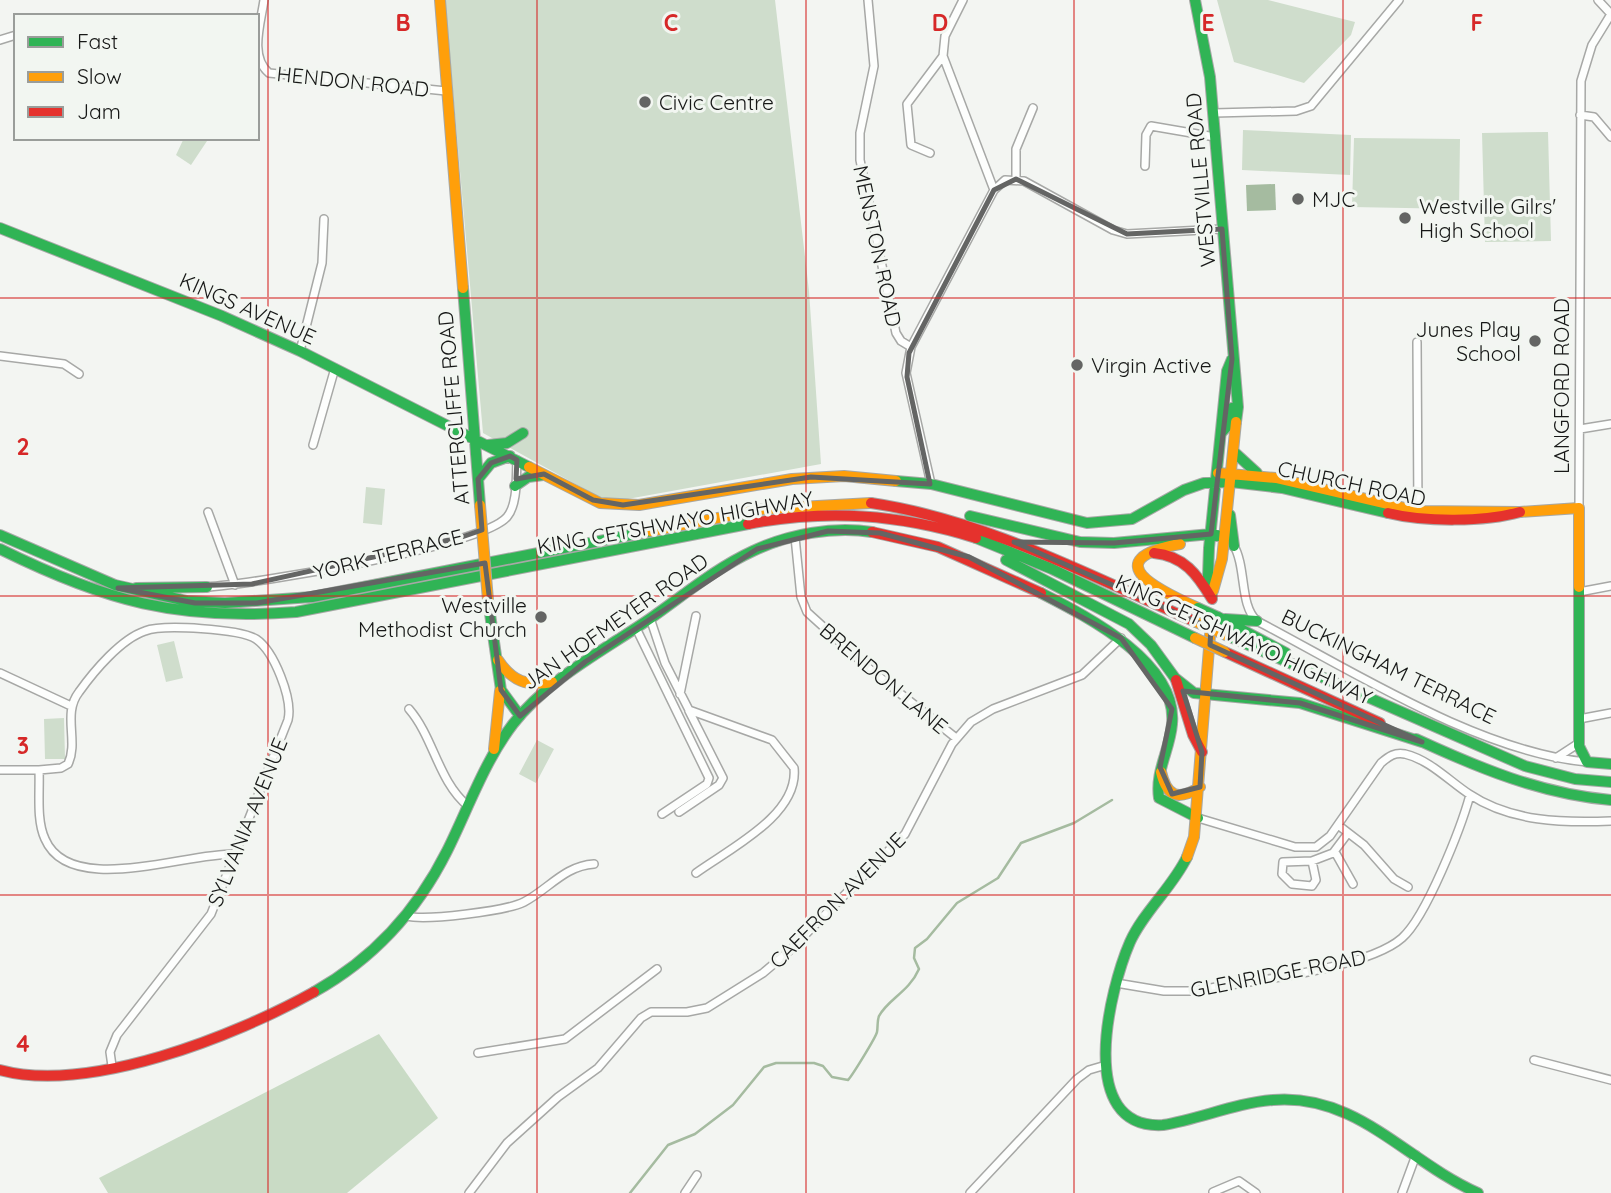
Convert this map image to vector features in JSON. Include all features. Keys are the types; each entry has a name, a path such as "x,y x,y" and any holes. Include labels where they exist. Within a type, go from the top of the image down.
{"main road":[{"name":"ATTERCLIFFE ROAD","path":"440,0 488,600 500,684 506,700 520,716"},
{"name":"WESTVILLE ROAD","path":"1195,0 1214,113 1238,407 1228,511 1228,542 1212,595 1198,818 1193,844 1184,864 1138,929 1116,983 1107,1031 1106,1065 1114,1102 1126,1117 1140,1124 1170,1124 1261,1100 1301,1099 1332,1105 1363,1117 1444,1176 1478,1193"},
{"name":"KINGS AVENUE","path":"0,228 222,316 300,351 475,438"},
{"name":"WESTVILLE ROAD","path":"1212,595 1208,576 1210,537 1227,370 1232,359"},
{"path":"1222,432 1230,423 1231,408 1238,407"},
{"path":"441,423 460,423 472,413"},
{"path":"487,445 507,443 523,433"},
{"path":"475,438 593,500 623,506 811,477 873,477 931,484 1063,518 1105,523 1139,516 1184,489 1217,478"},
{"path":"1234,452 1250,469 1262,475"},
{"path":"478,479 491,463 513,458"},
{"path":"515,486 528,477 544,474"},
{"name":"CHURCH ROAD","path":"1217,478 1262,475 1418,515"},
{"name":"CHURCH ROAD","path":"1231,477 1418,515 1503,517 1520,512 1580,508"},
{"name":"KING CETSHWAYO HIGHWAY","path":"0,535 64,568 118,588 195,603 284,601 764,509 863,502 918,510 978,527 1525,766 1575,779 1611,782"},
{"name":"LANGFORD ROAD","path":"1580,508 1579,743 1581,754 1587,762"},
{"path":"918,510 965,515 1080,542 1114,543 1210,537 1228,542"},
{"name":"KING CETSHWAYO HIGHWAY","path":"0,549 56,578 125,602 173,613 248,616 315,609 781,518 828,514 870,515 928,524 977,539 1422,742 1515,781 1553,792 1611,800"},
{"path":"870,515 974,545 1113,614 1141,634 1175,678 1187,689 1205,695 1300,703 1422,742"},
{"name":"JAN HOFMEYER ROAD","path":"0,1070 48,1077 112,1066 202,1041 310,993 358,964 407,916 433,878 493,756 520,716 558,681 733,561 775,542 795,537 828,531 880,533 957,552 1101,624 1121,638 1156,680 1172,709 1172,724 1156,787 1159,798 1198,818"},
{"path":"1210,537 1156,548 1148,553 1141,562 1144,579 1157,590 1218,617 1415,719"},
{"path":"1148,553 1166,553 1184,560 1195,570 1212,595"},
{"path":"118,588 207,587"},
{"path":"1218,617 1257,621"},
{"path":"496,657 517,683 533,686 558,681"},
{"path":"1175,678 1193,735 1202,752"},
{"path":"493,756 499,721 500,684"},
{"path":"1587,762 1611,764"},
{"path":"1160,767 1165,788 1172,794 1186,795 1200,787"}],"street":[{"name":"HENDON ROAD","path":"259,41 264,0"},
{"name":"MENSTON ROAD","path":"868,0 874,66 860,133 860,160 896,333 901,341 911,347 906,373 931,484"},
{"path":"963,0 945,36 943,56 995,190"},
{"path":"1214,113 1296,111 1311,107 1399,0"},
{"path":"1598,0 1611,14"},
{"name":"LANGFORD ROAD","path":"1580,508 1580,115 1585,63 1594,39 1611,14"},
{"name":"HENDON ROAD","path":"259,54 262,67 277,76 446,91"},
{"path":"930,153 911,145 907,104 943,56"},
{"path":"1016,179 1016,149 1033,108"},
{"path":"1580,115 1594,117 1611,137"},
{"path":"1145,166 1146,135 1151,126 1215,137"},
{"path":"911,347 1001,182 1016,179 1127,234 1222,229"},
{"path":"300,351 322,263 324,219"},
{"path":"1417,342 1418,515"},
{"path":"0,356 64,364 79,374"},
{"path":"313,445 335,368"},
{"path":"1580,429 1611,424"},
{"name":"YORK TERRACE","path":"207,587 235,585 356,564 459,538 507,518 512,507 515,486 513,458"},
{"path":"208,512 235,585"},
{"name":"BRENDON LANE","path":"795,537 801,597 807,612 872,671 956,737"},
{"name":"BUCKINGHAM TERRACE","path":"1228,542 1243,565 1248,608 1257,621 1362,677 1484,735 1555,758 1587,762"},
{"path":"1579,592 1611,586"},
{"path":"680,695 696,616"},
{"path":"650,618 664,663 723,778 719,785 679,812"},
{"name":"SYLVANIA AVENUE","path":"71,706 79,691 119,649 142,632 157,628 241,634 259,642 288,692 289,713 236,854 207,921 117,1035 110,1052 112,1066"},
{"path":"636,628 709,780 662,814"},
{"name":"CAEFRON AVENUE","path":"470,1193 507,1143 558,1097 598,1068 641,1018 651,1013 687,1012 718,1003 763,973 835,906 911,827 956,737 982,715 1082,675 1121,638"},
{"path":"0,673 71,706 70,760 61,768 0,770"},
{"path":"409,709 422,727 451,788 468,806"},
{"path":"689,710 772,740 788,757 794,774 790,794 779,811 696,873"},
{"path":"1579,719 1611,713"},
{"path":"1555,758 1579,743"},
{"path":"1198,818 1311,849 1325,841 1381,763 1395,753 1410,756 1430,766 1470,795 1488,804 1545,821 1611,821"},
{"path":"39,770 45,840 59,856 80,867 103,871 209,855 236,854"},
{"name":"GLENRIDGE ROAD","path":"1116,983 1164,991 1192,990 1340,964 1380,952 1400,940 1415,922 1461,822 1470,795"},
{"path":"1338,825 1364,845 1394,879 1408,887"},
{"path":"1312,861 1316,880 1312,886 1292,884 1282,874 1281,867 1285,861 1312,861 1335,852 1348,833"},
{"path":"1335,852 1353,884"},
{"path":"407,916 426,919 518,904 573,867 594,864"},
{"path":"478,1053 565,1039 657,969"},
{"path":"1534,1060 1611,1080"},
{"path":"970,1193 1077,1079 1089,1070 1106,1065"},
{"path":"1402,1193 1417,1155"},
{"path":"685,1193 697,1175"},
{"path":"1213,1192 1236,1181 1256,1193"}],"highlighted area":[{"path":"1016,179 1127,234 1222,229 1232,359 1211,534 1114,543 1014,542 1211,628 1210,645 1422,742 1300,703 1183,691 1202,752 1200,787 1172,794 1160,767 1172,709 1121,638 969,557 880,533 828,531 757,549 585,662 520,716 501,690 485,563 257,603 195,603 118,588 252,584 459,538 482,530 478,479 491,463 510,456 517,460 516,479 544,474 593,500 623,505 811,477 930,484 907,377 909,353 994,190"}],"shaded area":[{"path":"445,0 775,0 809,291 821,464 622,500 599,497 483,433"},
{"path":"1217,0 1268,0 1355,22 1351,35 1304,83 1234,62"},
{"path":"1243,130 1351,135 1350,175 1242,170"},
{"path":"1548,132 1551,241 1485,242 1482,133"},
{"path":"1354,138 1460,139 1459,209 1352,207"},
{"path":"183,140 208,140 191,165 176,155"},
{"path":"1275,184 1276,210 1247,211 1246,185"},
{"path":"366,487 385,489 382,525 363,523"},
{"path":"174,641 183,678 166,682 157,645"},
{"path":"64,718 65,759 45,759 44,719"},
{"path":"537,740 554,749 536,783 519,774"},
{"path":"379,1034 438,1118 347,1193 108,1193 99,1178"}],"waterway":[{"path":"630,1193 668,1145 695,1134 733,1105 764,1067 776,1063 814,1063 823,1066 832,1077 848,1080 876,1035 879,1016 915,977 919,969 914,958 915,948 927,939 957,903 998,878 1021,843 1074,823 1112,800"}],"traffic: fast":[{"path":"1195,0 1210,77 1238,407 1236,422"},
{"path":"0,228 222,316 300,351 529,467"},
{"path":"463,288 480,505"},
{"path":"1212,597 1208,576 1209,548 1227,371 1232,359"},
{"path":"1222,432 1230,423 1232,408 1238,407"},
{"path":"488,445 507,443 523,433"},
{"path":"1234,452 1257,473"},
{"path":"478,479 491,463 510,456"},
{"path":"515,486 528,477 543,475"},
{"path":"896,481 931,484 1087,523 1132,519 1184,490 1204,483 1231,482 1282,488 1388,513"},
{"path":"1230,515 1234,546"},
{"path":"970,516 1080,542 1114,543 1211,534 1225,537"},
{"path":"0,549 74,582 143,603 178,610 254,614 296,612 748,524"},
{"path":"314,992 374,949 422,894 447,851 485,770 503,739 513,724 543,693 713,574 753,551 781,540 811,533 842,530 872,532"},
{"path":"0,535 115,585 187,601 225,603 312,597 651,531"},
{"path":"976,538 1052,569 1195,638"},
{"path":"1006,560 1129,624 1151,645 1175,678 1194,693 1300,703 1422,742"},
{"path":"136,588 207,587"},
{"path":"1579,587 1579,746 1587,762 1611,764"},
{"path":"1041,593 1081,614 1126,644 1145,661 1160,681 1170,702 1172,724 1159,779 1159,798 1198,818"},
{"path":"488,600 501,690 520,716"},
{"path":"1198,608 1218,617"},
{"path":"1218,617 1286,653"},
{"path":"1225,619 1257,621"},
{"path":"1228,636 1525,766 1575,779 1611,782"},
{"path":"1416,739 1463,760 1535,786 1611,800"},
{"path":"1187,857 1130,942 1114,991 1108,1021 1106,1053 1108,1081 1117,1105 1135,1120 1163,1125 1245,1104 1273,1100 1303,1101 1330,1107 1356,1118 1452,1180 1478,1193"}],"traffic: slow":[{"path":"440,0 463,288"},
{"path":"1213,591 1222,559 1236,422"},
{"path":"529,467 600,503 639,505 792,479 844,476 896,481"},
{"path":"1218,473 1276,478 1418,511 1520,512 1579,508 1579,587"},
{"path":"651,531 764,509 871,503"},
{"path":"480,505 488,600"},
{"path":"1180,544 1141,558 1138,567 1142,576 1153,584 1198,608"},
{"path":"1196,622 1228,636"},
{"path":"1187,857 1194,837 1211,623"},
{"path":"1195,638 1225,652"},
{"path":"498,660 509,673 521,681 535,684 552,682"},
{"path":"494,749 500,691"},
{"path":"1161,772 1167,787 1174,794 1185,794 1200,787"}],"traffic: jam":[{"path":"871,503 914,511 996,536 1196,622"},
{"path":"1388,513 1454,520 1490,518 1520,512"},
{"path":"748,524 806,516 863,516 919,524 976,538"},
{"path":"872,532 938,547 1041,593"},
{"path":"1154,553 1182,562 1201,582 1212,599"},
{"path":"1225,652 1380,723"},
{"path":"1176,680 1193,735 1202,752"},
{"path":"0,1070 36,1075 76,1074 118,1067 203,1042 244,1026 314,992"}],"place":[{"name":"Civic Centre","path":"645,102"},
{"name":"MJC","path":"1298,199"},
{"name":"Westville Gilrs' High School","path":"1405,218"},
{"name":"Junes Play School","path":"1535,341"},
{"name":"Virgin Active","path":"1077,365"},
{"name":"Westville Methodist Church","path":"541,617"}]}
